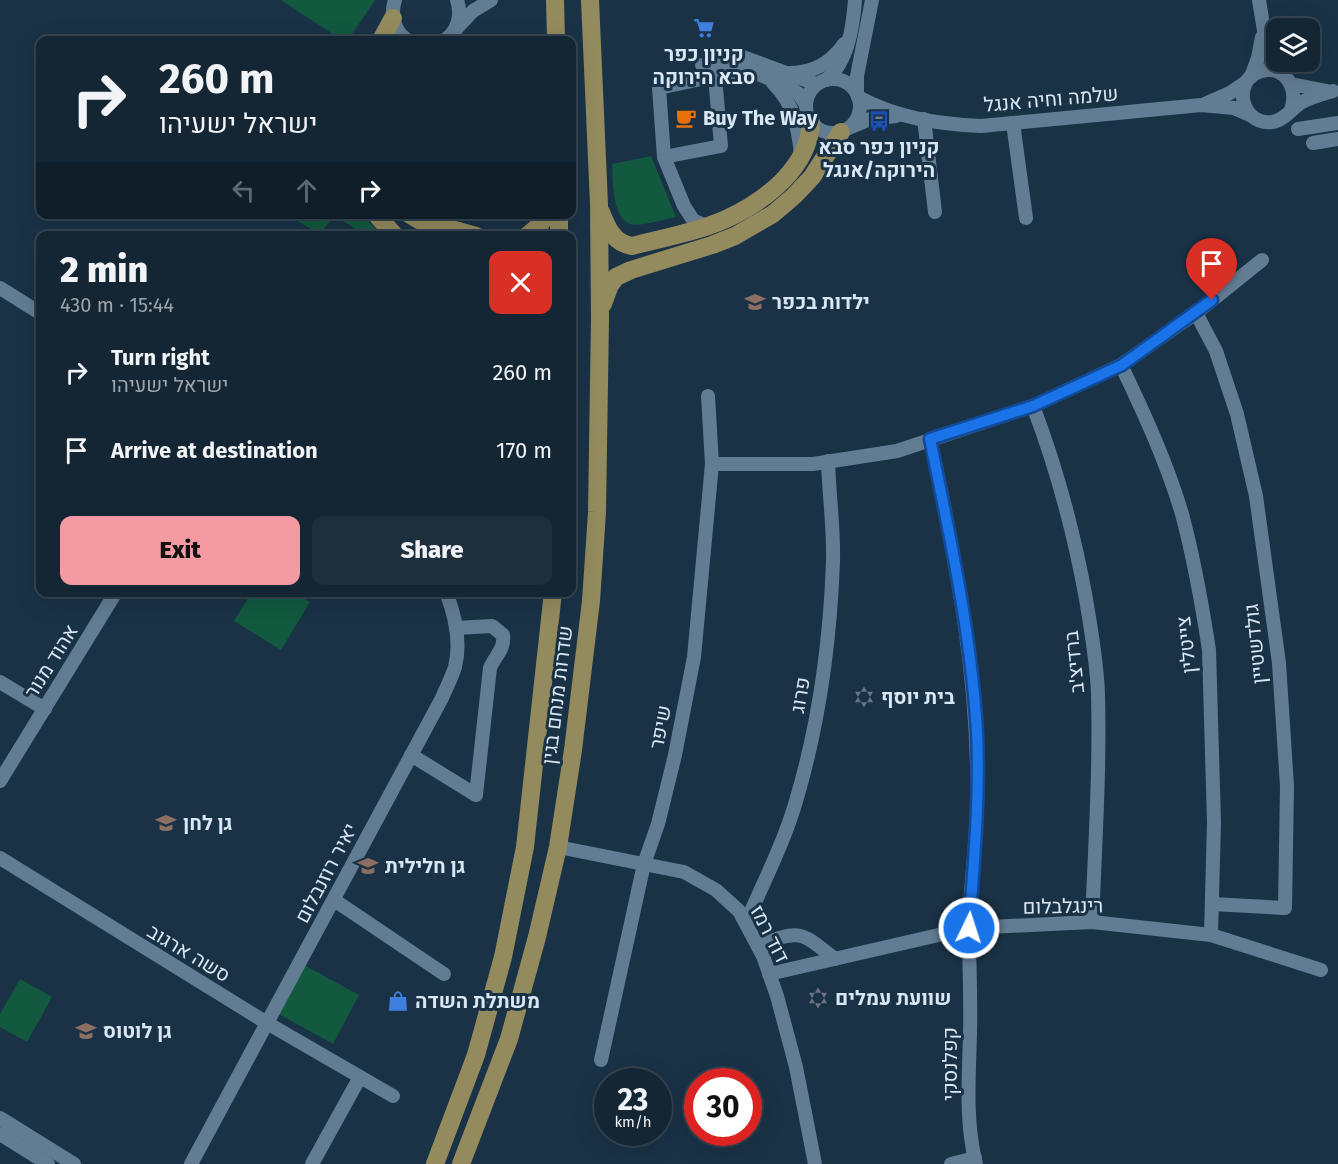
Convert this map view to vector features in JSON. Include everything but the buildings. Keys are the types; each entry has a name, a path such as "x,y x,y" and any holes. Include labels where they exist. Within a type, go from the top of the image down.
{"main road":[{"path":"555,0 556,36"},
{"name":"שדרות מנחם בגין","path":"460,1164 509,1039 537,937 558,847 573,750 591,601 597,512 600,318 599,204 590,0"},
{"path":"383,36 393,18"},
{"path":"599,204 610,233 624,245 632,246 727,218 762,197 796,166 810,136 808,113"},
{"path":"600,318 605,296 616,277 735,236 773,213 812,177 845,130"},
{"path":"380,219 391,231"},
{"path":"417,219 458,231"},
{"path":"533,231 544,219"},
{"name":"שדרות מנחם בגין","path":"435,1164 476,1054 510,924 525,847 552,597"}],"street":[{"path":"395,0 393,18 396,29 403,36"},
{"path":"452,36 459,14 457,0"},
{"path":"453,36 473,11 491,0"},
{"path":"808,113 811,90 838,68 848,40 855,0"},
{"path":"702,65 744,68 792,88 799,94 808,113 824,132 845,130 859,114 857,76 872,0"},
{"path":"1259,0 1267,49 1294,92 1291,110"},
{"path":"1262,26 1262,42 1242,99 1250,115 1261,122 1270,123 1279,120 1310,98 1335,91"},
{"path":"783,72 798,73 822,66 836,55 848,40"},
{"path":"743,57 783,72 821,82 840,80 853,87 858,95"},
{"path":"1249,80 1262,71 1271,70 1280,73"},
{"path":"664,157 721,146 715,76"},
{"path":"706,226 693,220 684,206 664,157 659,88 715,76 763,76 784,94 791,107 796,120 801,156"},
{"name":"שלמה וחיה אנגל","path":"1201,105 1218,99 1249,80"},
{"path":"1291,84 1335,91"},
{"name":"שלמה וחיה אנגל","path":"858,95 873,106 904,116 957,125 981,126 1201,105 1234,108 1250,115"},
{"name":"שלמה וחיה אנגל","path":"845,130 870,119 904,116"},
{"path":"924,119 935,212"},
{"path":"1013,123 1026,218"},
{"path":"1298,129 1338,123"},
{"path":"1313,143 1338,139"},
{"path":"712,464 813,464 897,451 1033,406 1122,365 1196,313 1262,260"},
{"path":"0,288 36,310"},
{"name":"גולדשטיין","path":"1196,313 1216,351 1237,414 1257,496 1279,663 1287,786 1285,908 1212,904"},
{"name":"צייטלין","path":"1122,365 1178,503 1199,585 1209,650 1214,822 1211,935"},
{"name":"שיפר","path":"601,1059 644,864 658,824 675,755 694,657 712,464 708,396"},
{"name":"ברדיצ'ב","path":"1033,406 1051,453 1065,501 1092,636 1098,693 1092,922"},
{"name":"קפלנסקי","path":"930,439 963,605 977,733 977,807 969,928 968,1076 970,1134 976,1161"},
{"name":"פרוג","path":"746,923 796,802 821,692 829,625 833,560 828,461"},
{"name":"אהוד מנור","path":"0,781 113,597"},
{"name":"יאיר רוזנבלום","path":"191,1164 383,813 442,698 458,649 456,628 447,597"},
{"path":"411,755 476,795 490,668 494,657 504,643 504,635 492,626 456,628"},
{"path":"0,682 45,709"},
{"name":"דוד רמז","path":"558,847 684,872 716,890 739,911 758,946 777,996 796,1067 815,1164"},
{"name":"סשה ארגוב","path":"0,858 267,1023 393,1096"},
{"path":"334,900 444,974"},
{"name":"רינגלבלום","path":"769,974 969,928 1092,922 1211,935 1321,970"},
{"path":"758,946 785,935 802,935 835,959"},
{"path":"312,1164 360,1077"},
{"path":"0,1118 74,1164"},
{"path":"0,1134 48,1164"},
{"path":"951,1164 976,1161"}],"green space":[{"path":"281,0 375,0 351,36 336,36"},
{"path":"651,156 676,217 646,224 630,224 624,220 617,207 612,164"},
{"path":"294,219 331,219 323,231 314,231"},
{"path":"340,219 366,219 379,231 359,231"},
{"path":"249,597 301,597 310,602 281,650 234,621"},
{"path":"304,965 359,995 333,1044 277,1013"},
{"path":"20,979 52,997 27,1042 0,1027 0,1014"}],"place":[{"name":"קניון כפר סבא הירוקה","path":"704,28"},
{"name":"Buy The Way","path":"686,118"},
{"name":"קניון כפר סבא הירוקה/אנגל","path":"879,121"},
{"name":"ילדות בכפר","path":"755,302"},
{"name":"בית יוסף","path":"864,697"},
{"name":"גן לחן","path":"166,823"},
{"name":"גן חלילית","path":"368,866"},
{"name":"שוועת עמלים","path":"818,998"},
{"name":"משתלת השדה","path":"398,1001"},
{"name":"גן לוטוס","path":"86,1031"}],"route":[{"path":"969,928 977,807 977,733 963,605 930,439 1033,406 1122,365 1212,300"}]}
